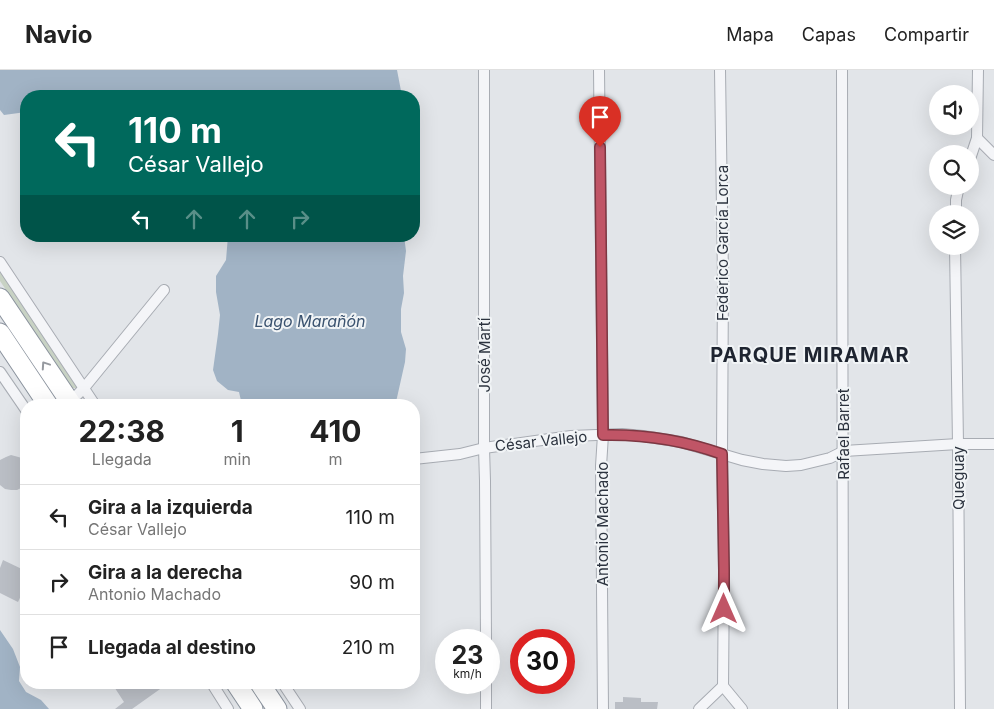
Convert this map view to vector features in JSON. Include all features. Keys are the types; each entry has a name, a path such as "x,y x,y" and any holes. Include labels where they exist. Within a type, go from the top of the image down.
{"highway":[{"path":"0,298 68,399"},
{"path":"0,334 44,399"},
{"path":"240,689 253,709"},
{"path":"264,689 277,709"}],"street":[{"name":"José Martí","path":"484,70 486,629"},
{"name":"Antonio Machado","path":"599,70 603,435 601,476 603,709"},
{"name":"Federico García Lorca","path":"720,70 723,278 723,686"},
{"name":"Rafael Barret","path":"842,70 843,709"},
{"path":"975,145 977,138 978,70"},
{"path":"977,138 994,155"},
{"name":"Queguay","path":"955,255 960,709"},
{"path":"0,262 91,399"},
{"path":"75,399 164,290"},
{"path":"0,372 20,401"},
{"name":"César Vallejo","path":"420,458 460,454 484,448 571,436 622,434 662,438 742,460 786,466 816,462 844,451 958,444 994,444"},
{"path":"699,709 723,686 742,709"},
{"path":"215,689 228,709"},
{"path":"287,689 300,709"},
{"path":"486,694 486,709"}],"green space":[{"path":"0,269 79,386 77,388 72,388 0,281"}],"water":[{"path":"0,70 397,70 401,90 20,90 20,113 4,115 0,110"},
{"name":"Lago Marañón","path":"228,242 405,242 406,251 401,332 406,349 397,399 241,399 239,392 228,390 217,381 213,370 220,315 216,292 216,276 226,260"},
{"path":"0,630 13,649 20,667 20,689 24,689 41,700 49,709 0,709"}],"building":[{"path":"11,455 20,457 20,488 5,489 0,485 0,460"},
{"path":"3,560 20,568 20,598 18,602 0,593 0,568"},
{"path":"116,689 160,689 132,709 115,709 124,702"},
{"path":"623,697 641,698 641,702 658,702 657,709 615,709 615,702 623,702"}],"district":[{"name":"PARQUE MIRAMAR","path":"810,355"}],"route":[{"path":"600,147 603,435 622,434 662,438 722,454 724,609"}]}
